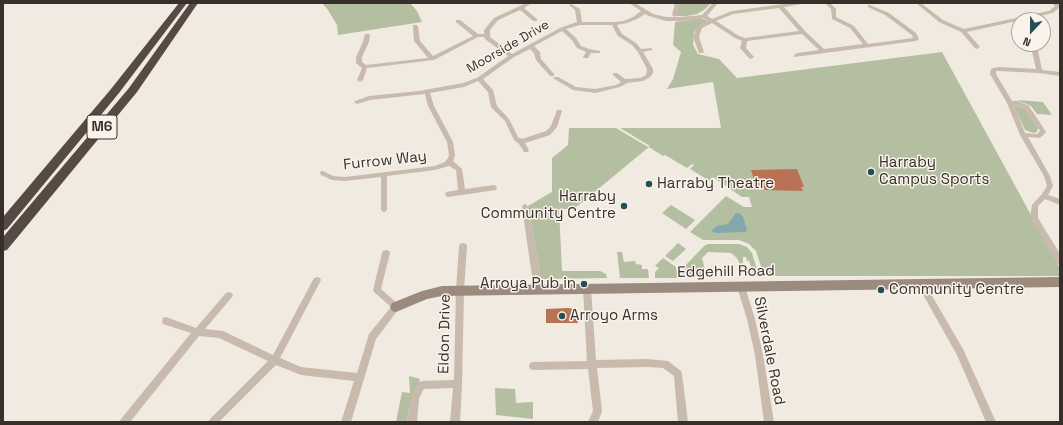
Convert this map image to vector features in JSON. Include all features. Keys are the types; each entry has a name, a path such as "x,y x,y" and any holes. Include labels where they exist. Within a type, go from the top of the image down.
{"highway":[{"name":"M6","path":"3,226 115,91 183,3"},
{"name":"M6","path":"3,246 133,90 194,3"}],"street":[{"path":"512,56 487,38 487,30 496,19 530,3"},
{"path":"632,3 644,12 670,19 685,19 704,16 716,3"},
{"path":"675,15 677,3"},
{"path":"701,52 696,37 700,27 712,20 732,13 801,3"},
{"path":"827,3 833,9 834,18 852,27 867,46"},
{"path":"918,3 941,22 963,31 977,47"},
{"path":"580,4 573,6 578,10 580,23"},
{"path":"963,31 1051,12 1057,5"},
{"path":"796,56 799,54 916,39 914,34 887,14 870,6"},
{"path":"520,7 535,20"},
{"path":"781,7 803,32 823,51"},
{"name":"Moorside Drive","path":"357,102 369,98 427,92 464,85 478,79 512,56 562,29 580,23 614,24 635,18 644,12"},
{"path":"704,16 737,37 745,40 803,32"},
{"path":"458,20 476,36"},
{"path":"530,46 537,52 538,59 554,77 569,86 587,91 601,91 625,82 641,80 649,74 650,69 640,51 634,44 620,35 614,24"},
{"path":"414,26 417,40 432,59"},
{"path":"562,29 574,39 579,47 588,51 598,52"},
{"path":"367,35 366,42 359,57 359,63 365,67 432,59 476,36 487,35"},
{"path":"745,40 743,48 751,57"},
{"path":"640,51 650,49"},
{"path":"586,57 589,52 588,51"},
{"path":"1035,52 1039,71"},
{"path":"360,80 365,67"},
{"path":"1060,74 1039,71 993,70 993,74 1010,103 1023,135 1047,176 1050,186 1044,196 1035,205 1034,218 1060,261"},
{"path":"614,74 625,82"},
{"path":"478,79 491,90 494,107 507,120 516,138 521,142 526,150"},
{"path":"427,92 431,106 450,142 452,155 449,162 459,169 462,192"},
{"path":"1010,103 1018,103 1027,107 1043,132 1038,136 1023,135"},
{"path":"521,142 548,133 554,127 559,111"},
{"name":"Furrow Way","path":"323,174 332,178 340,179 439,168 449,162"},
{"path":"384,174 384,209"},
{"path":"448,194 494,188"},
{"path":"1044,196 1060,202"},
{"path":"525,207 538,278 538,290"},
{"name":"Eldon Drive","path":"455,422 458,384 460,290 463,246"},
{"path":"346,422 372,337 396,307 377,290 386,253"},
{"path":"213,422 275,360 317,280"},
{"name":"Edgehill Road","path":"396,307 426,294 460,290 1060,282"},
{"path":"921,284 960,352 991,422"},
{"name":"Silverdale Road","path":"741,287 751,319 759,355 769,422"},
{"path":"586,289 592,365 598,411 593,422"},
{"path":"124,422 229,295"},
{"path":"166,321 197,332 220,334 302,371 359,377"},
{"path":"533,366 660,363 670,366 678,374 683,422"},
{"path":"412,422 415,399 418,390 422,385 458,384"}],"green space":[{"path":"322,3 410,3 417,11 422,22 338,35 337,25"},
{"path":"679,3 711,3 697,14 677,16"},
{"name":"Harraby Campus Sports","path":"701,18 708,21 699,26 694,33 693,45 698,54 719,59 737,78 942,52 1060,268 1060,276 764,276 756,251 749,244 739,240 703,240 690,232 726,196 744,207 752,207 749,197 742,197 713,177 711,179 714,181 713,183 690,169 694,165 692,164 687,168 649,147 575,208 588,217 587,218 574,209 559,209 562,271 600,271 606,274 607,278 541,279 528,206 552,192 552,158 568,145 569,128 616,128 648,147 650,146 620,128 721,128 713,82 667,89 673,79 681,52 673,45 675,22"},
{"path":"1017,100 1043,102 1052,115 1037,114 1031,106"},
{"path":"1016,105 1025,108 1038,128 1037,132 1034,133 1025,130 1014,106"},
{"path":"671,205 695,220 686,229 662,213"},
{"path":"678,243 686,249 673,261 665,256"},
{"path":"708,244 739,244 747,247 752,253 759,276 754,276 749,261 747,261 746,257 743,257 743,263 740,264 737,258 731,253 708,252 702,258 707,277 683,277 684,267 704,246"},
{"path":"617,252 622,252 624,262 635,261 636,264 642,265 642,269 648,269 649,278 620,278"},
{"path":"663,258 676,267 678,278 655,278 655,272 659,268 655,266"},
{"path":"409,376 420,379 409,409 407,422 396,422 402,392 410,393"},
{"path":"495,388 515,389 516,403 533,402 533,419 496,415"}],"water":[{"path":"736,213 739,213 743,217 747,230 745,232 716,233 711,231 717,226 728,224"}],"building":[{"path":"797,169 804,187 801,187 803,191 765,190 763,186 756,186 751,170"},
{"name":"Arroyo Arms","path":"546,309 577,309 578,323 546,323"}],"place":[{"name":"Harraby Campus Sports","path":"871,172"},
{"name":"Harraby Theatre","path":"649,184"},
{"name":"Harraby Community Centre","path":"624,206"},
{"name":"Arroya Pub in","path":"584,284"},
{"name":"Community Centre","path":"881,290"},
{"name":"Arroyo Arms","path":"562,316"}]}
